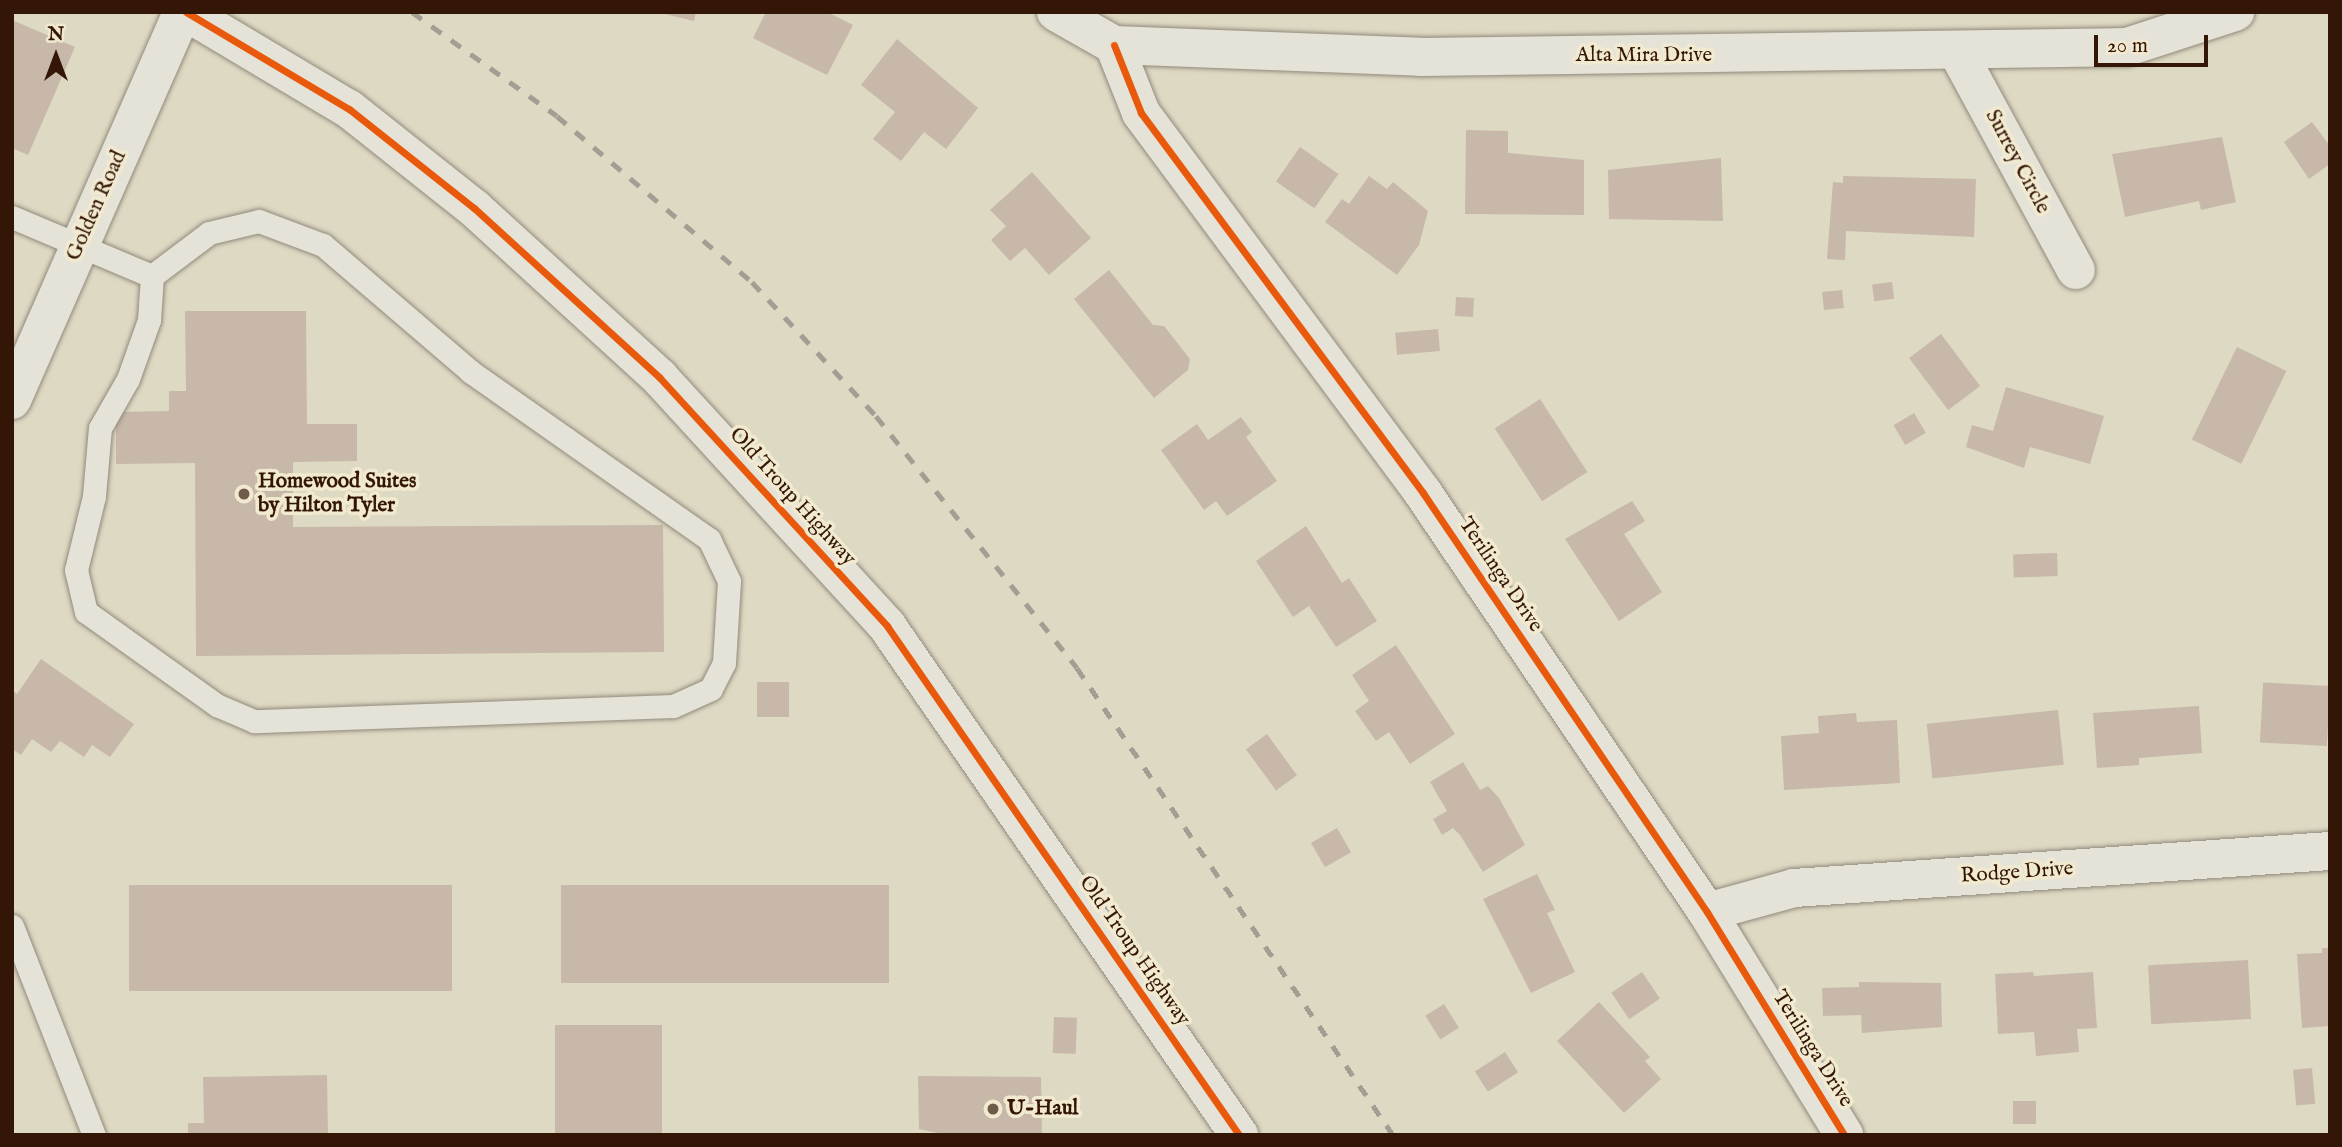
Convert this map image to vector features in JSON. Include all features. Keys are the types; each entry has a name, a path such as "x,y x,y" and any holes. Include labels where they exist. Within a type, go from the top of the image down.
{"street":[{"name":"Golden Road","path":"12,400 184,12"},
{"name":"Old Troup Highway","path":"184,12 359,118 474,208 659,377 887,626 1239,1135"},
{"name":"Alta Mira Drive","path":"1056,12 1114,45 1421,57 1958,53 2127,47 2235,12"},
{"name":"Terilinga Drive","path":"1114,45 1141,113 1423,493 1707,912 1844,1135"},
{"name":"Surrey Circle","path":"1958,53 2076,270"},
{"name":"Rodge Drive","path":"1707,912 1794,888 2330,851"}],"lane":[{"path":"12,217 152,276"},
{"path":"259,221 323,245 471,372 709,539 729,581 724,663 711,689 674,706 254,721 218,706 86,612 76,570 94,496 100,428 128,379 149,320 152,276 209,233 259,221"},
{"path":"12,926 94,1135"}],"building":[{"path":"656,12 696,12 694,21"},
{"path":"766,12 827,12 853,25 827,75 753,38"},
{"path":"12,20 75,47 28,155 12,148"},
{"path":"897,39 978,108 946,149 924,132 901,161 873,139 895,112 861,85"},
{"path":"2312,122 2330,146 2330,164 2309,179 2284,142"},
{"path":"1466,130 1508,131 1508,153 1584,160 1584,215 1465,214"},
{"path":"2222,137 2236,202 2201,210 2199,201 2125,217 2112,154"},
{"path":"1300,147 1339,174 1314,208 1276,181"},
{"path":"1721,158 1723,221 1609,219 1608,170"},
{"path":"1032,172 1091,238 1049,275 1025,248 1010,261 991,240 1006,226 990,210"},
{"path":"1369,176 1387,189 1393,182 1428,211 1419,245 1397,275 1325,222 1342,199 1349,204"},
{"path":"1843,176 1976,179 1974,237 1846,231 1845,260 1827,259 1833,182 1843,183"},
{"path":"1109,270 1153,325 1164,326 1190,359 1188,370 1154,398 1074,299"},
{"path":"1892,282 1894,299 1874,301 1872,284"},
{"path":"1842,290 1844,308 1824,310 1822,292"},
{"path":"1456,297 1474,298 1473,317 1455,316"},
{"name":"Homewood Suites by Hilton Tyler","path":"185,311 306,311 307,424 357,424 357,461 293,462 293,527 663,525 664,652 196,656 195,463 116,464 116,412 169,411 169,391 186,391"},
{"path":"1438,329 1440,351 1397,355 1395,333"},
{"path":"1941,334 1980,386 1948,410 1909,358"},
{"path":"2237,347 2286,371 2241,464 2192,440"},
{"path":"2006,387 2104,416 2090,464 2030,447 2024,468 1966,447 1972,425 1993,431"},
{"path":"1540,399 1587,472 1542,501 1495,428"},
{"path":"1914,413 1926,433 1905,445 1893,425"},
{"path":"1241,417 1252,432 1246,437 1277,481 1227,516 1216,501 1204,510 1161,450 1197,424 1208,440"},
{"path":"1632,501 1645,521 1624,534 1662,592 1619,621 1565,539"},
{"path":"1306,526 1342,583 1349,578 1377,621 1336,647 1309,606 1293,617 1256,561"},
{"path":"2057,553 2058,576 2014,578 2013,555"},
{"path":"1396,645 1455,734 1410,764 1389,732 1376,741 1355,711 1369,701 1352,675"},
{"path":"41,659 134,724 110,757 92,745 84,757 60,741 51,752 32,739 21,755 12,749 12,690 17,694"},
{"path":"757,682 789,682 789,717 757,717"},
{"path":"2263,682 2330,686 2327,746 2260,742"},
{"path":"2199,706 2202,753 2139,758 2139,765 2097,768 2093,713"},
{"path":"2058,710 2064,765 1932,778 1927,724"},
{"path":"1856,713 1857,722 1897,720 1900,783 1784,790 1781,736 1819,733 1818,716"},
{"path":"1267,734 1297,775 1276,791 1246,749"},
{"path":"1463,762 1480,790 1488,786 1499,798 1525,845 1483,872 1460,835 1453,828 1442,835 1433,819 1447,811 1430,782"},
{"path":"1337,828 1351,852 1325,867 1311,843"},
{"path":"1537,874 1555,910 1547,913 1575,972 1531,993 1483,899"},
{"path":"129,885 452,885 452,991 129,991"},
{"path":"561,885 889,885 889,983 561,983"},
{"path":"2322,948 2330,948 2330,1026 2302,1028 2297,954 2322,953"},
{"path":"2248,960 2251,1019 2151,1024 2148,965"},
{"path":"1642,972 1660,999 1629,1019 1611,993"},
{"path":"2033,972 2034,976 2093,972 2097,1028 2077,1029 2079,1052 2036,1056 2034,1032 1998,1034 1995,974"},
{"path":"1859,982 1941,983 1942,1027 1862,1033 1861,1015 1823,1016 1822,988 1859,987"},
{"path":"1599,1002 1650,1057 1645,1061 1661,1079 1624,1113 1557,1041"},
{"path":"1444,1004 1459,1028 1440,1039 1425,1016"},
{"path":"1054,1017 1077,1018 1076,1054 1053,1053"},
{"path":"555,1025 662,1025 662,1135 555,1135"},
{"path":"1505,1052 1518,1072 1488,1092 1475,1072"},
{"path":"2312,1068 2315,1104 2296,1106 2293,1070"},
{"path":"327,1075 328,1135 188,1135 188,1123 204,1123 203,1077"},
{"path":"918,1076 1041,1077 1042,1135 947,1135 919,1129"},
{"path":"2013,1101 2036,1101 2036,1124 2013,1124"}],"railway":[{"path":"412,12 557,116 752,282 876,416 1077,668 1393,1135"}],"cycle path":[{"path":"186,12 349,109 474,208 659,377 887,626 1239,1135"},
{"path":"1114,45 1141,113 1423,493 1707,912 1844,1135"}],"place":[{"name":"Homewood Suites by Hilton Tyler","path":"244,494"},
{"name":"U-Haul","path":"993,1109"}]}
